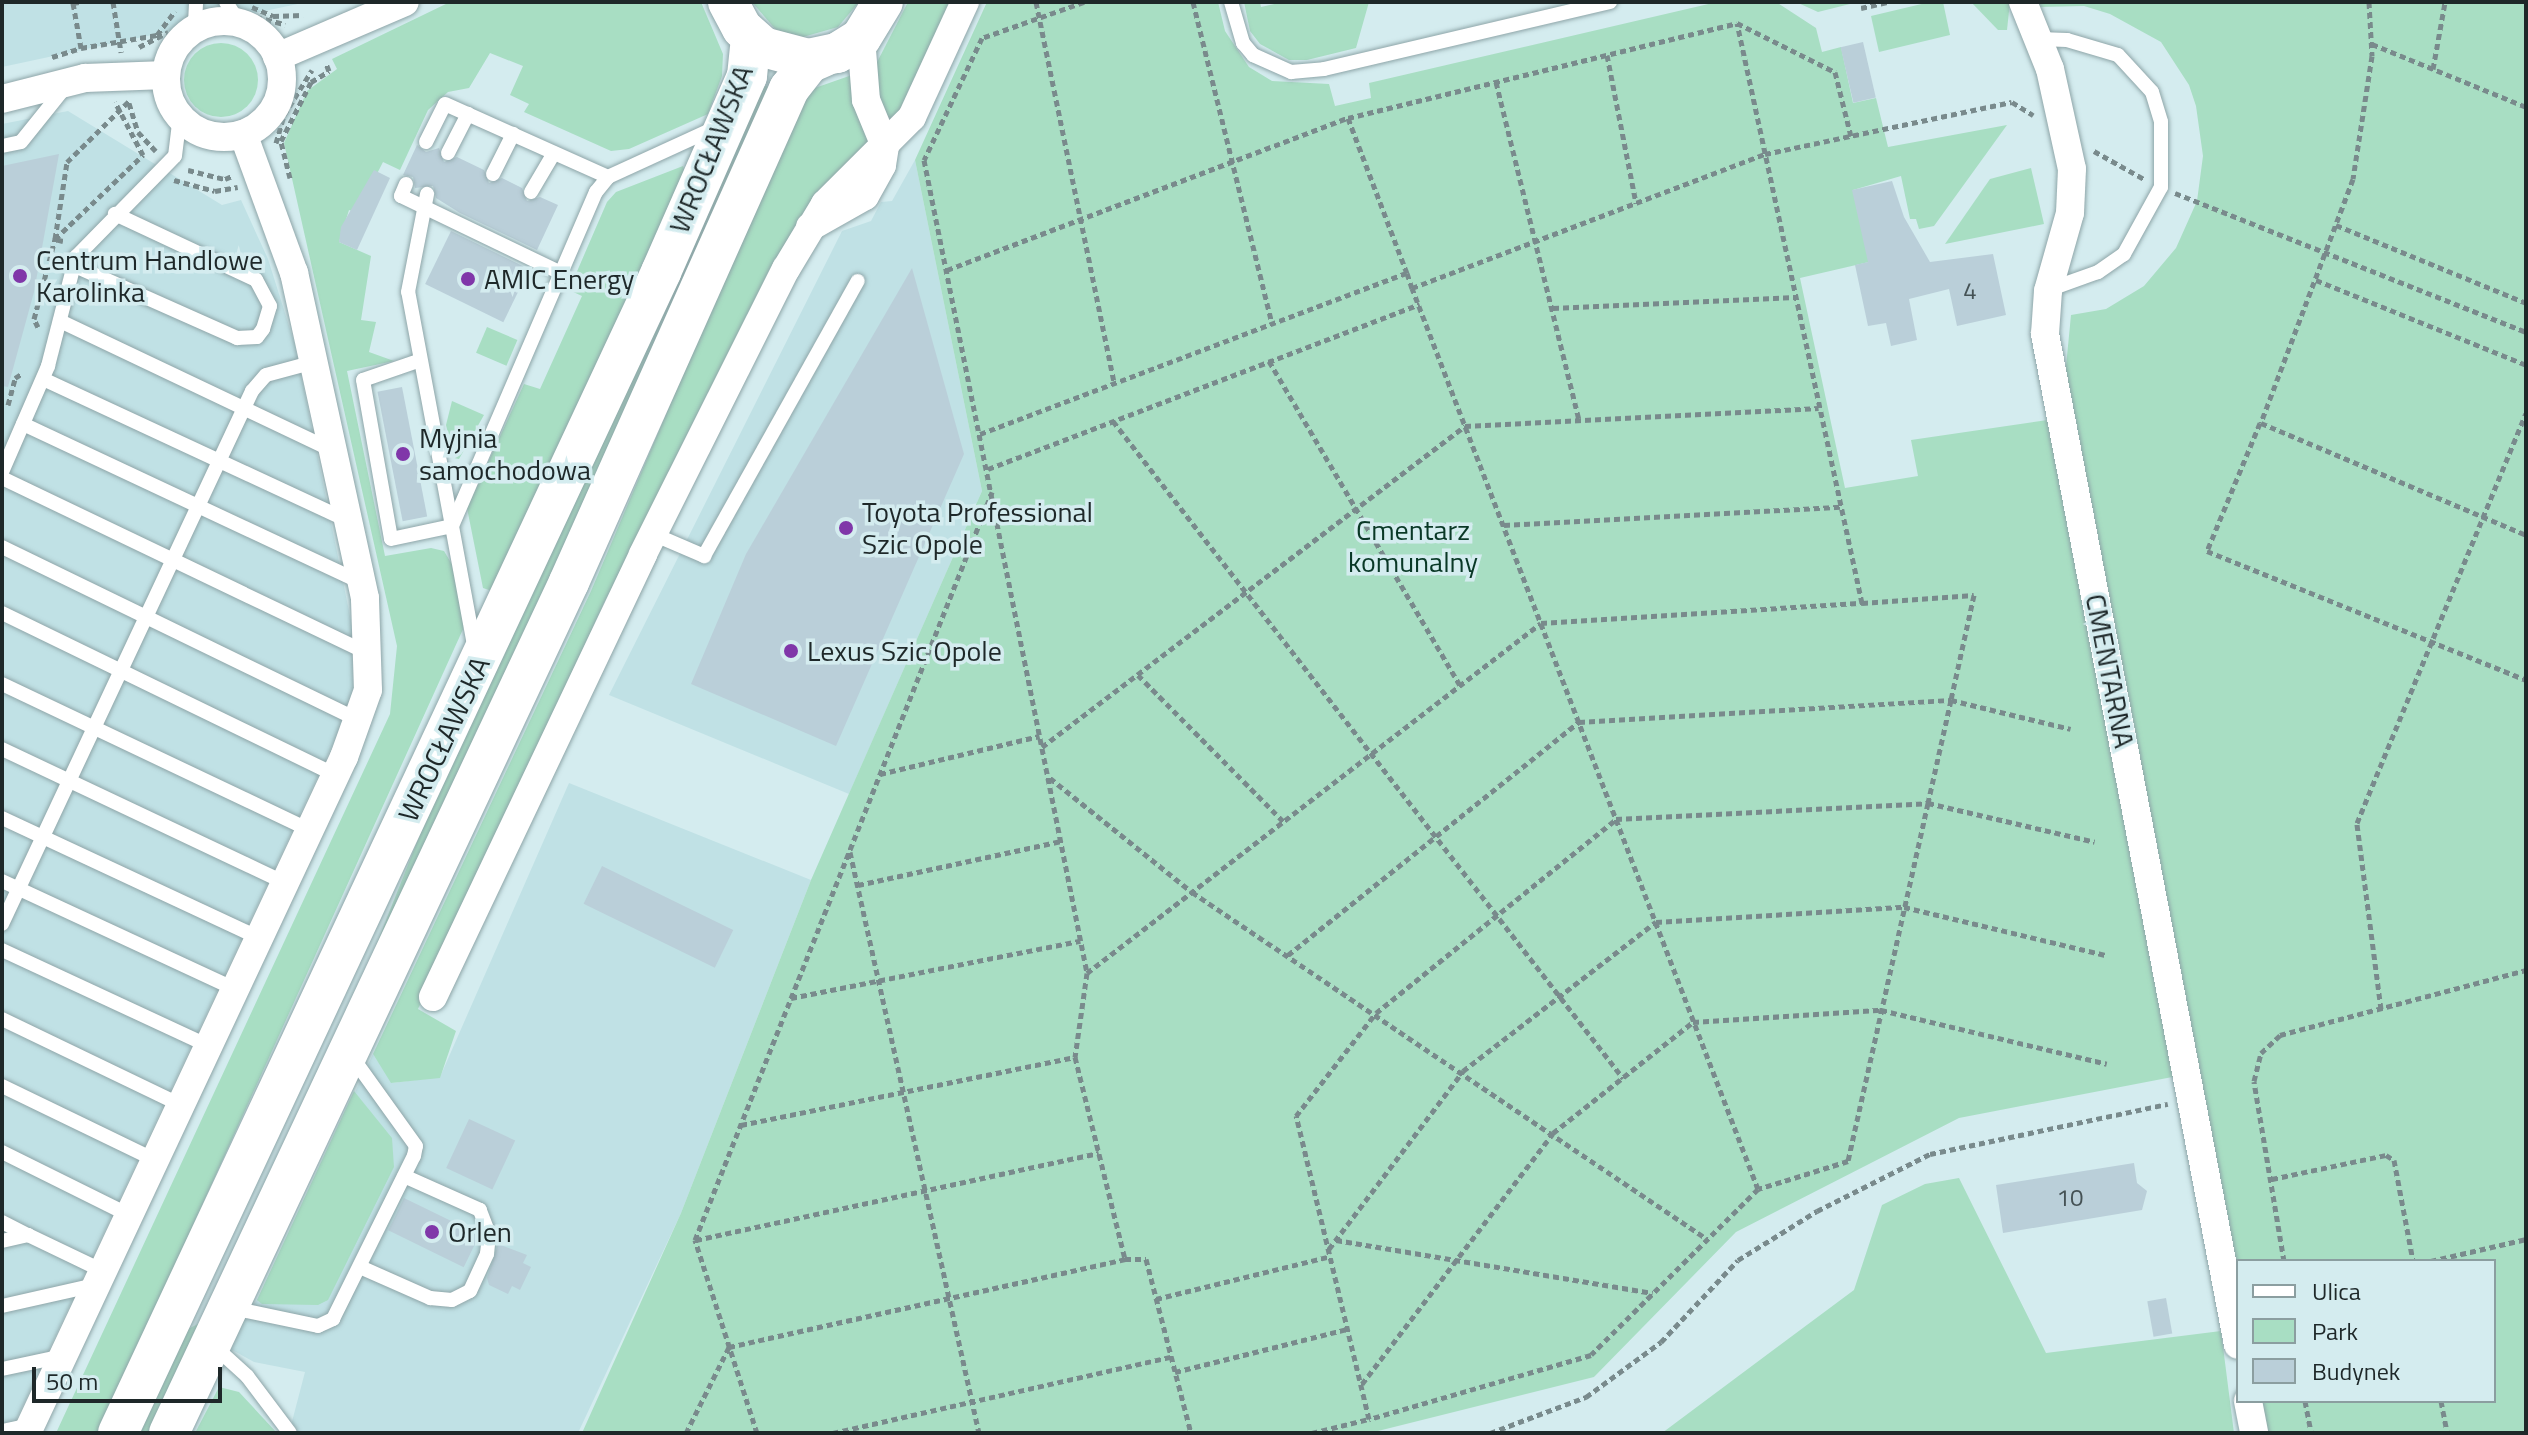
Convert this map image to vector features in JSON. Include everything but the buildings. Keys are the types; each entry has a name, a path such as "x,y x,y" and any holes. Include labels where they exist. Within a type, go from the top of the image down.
{"main road":[{"path":"728,2 751,38 792,58 823,57"},
{"path":"861,38 883,2"},
{"name":"WROCŁAWSKA","path":"118,1433 478,666 728,118 747,76 751,38"},
{"name":"WROCŁAWSKA","path":"169,1433 569,582 789,89 809,63 861,38"},
{"path":"207,1241 209,1285 228,1306"}],"street":[{"path":"277,57 405,2"},
{"path":"885,146 912,117 965,2"},
{"name":"CMENTARNA","path":"2023,2 2039,39 2066,134 2073,194 2048,291 2045,334 2236,1334"},
{"path":"237,12 265,38 277,57 280,94 260,125 243,134 211,136 180,118 167,91 166,75 176,46 187,34 237,12"},
{"path":"433,997 653,534 809,227 865,196 882,165 885,146 866,100 861,38"},
{"path":"2,99 71,80 166,75"},
{"path":"29,1429 360,720 370,654 362,583 273,173 243,134"},
{"path":"2248,1403 2254,1433"}],"lane":[{"path":"187,34 195,23 196,2"},
{"path":"1231,2 1243,43 1253,55 1291,72 1324,69 1610,2"},
{"path":"2039,39 2097,46 2136,68 2152,92 2161,122 2161,187 2124,254 2098,272 2048,291"},
{"path":"2,146 21,142 71,80"},
{"path":"426,142 445,104 608,177"},
{"path":"448,153 468,114"},
{"path":"180,118 179,146 172,160 155,167 81,248 73,265 43,379 2,475 370,654"},
{"path":"452,526 596,192 608,177 707,133 728,118"},
{"path":"493,174 513,134"},
{"path":"531,192 554,153"},
{"path":"403,190 507,239 559,272"},
{"path":"424,200 408,292 418,361 478,666"},
{"path":"73,265 237,338 257,337 263,329 270,306 256,280 115,214"},
{"path":"653,534 704,556 858,281"},
{"path":"60,321 333,450"},
{"path":"418,361 363,380 391,539 452,526"},
{"path":"2,924 244,408 266,375 314,362"},
{"path":"43,379 348,520"},
{"path":"23,424 362,583"},
{"path":"2,547 360,720"},
{"path":"2,613 335,775"},
{"path":"2,684 310,830"},
{"path":"2,749 285,883"},
{"path":"2,818 259,938"},
{"path":"2,881 235,989"},
{"path":"2,950 209,1046"},
{"path":"2,1019 181,1105"},
{"path":"228,1306 255,1316 326,1324 360,1267 404,1176 416,1146 349,1051"},
{"path":"2,1086 155,1160"},
{"path":"2,1152 129,1215"},
{"path":"360,1267 430,1298 452,1300 470,1291 487,1254 489,1234 480,1210 404,1176"},
{"path":"2,1222 99,1278"},
{"path":"2,1241 28,1235"},
{"path":"2,1306 99,1278"},
{"path":"211,1343 247,1376 290,1433"},
{"path":"2,1369 63,1356"},
{"path":"2,1431 29,1429"}],"path":[{"path":"75,2 81,48 157,35 176,2"},
{"path":"55,239 60,244 155,167 159,154 138,132 113,2"},
{"path":"1036,2 1114,383"},
{"path":"1084,2 982,38 924,160 1087,973 1075,1057 1125,1259"},
{"path":"1193,2 1272,323"},
{"path":"1861,8 1888,2"},
{"path":"2369,2 2372,44 2366,117 2336,225 2261,423 2207,551 2526,680"},
{"path":"2433,69 2445,2"},
{"path":"237,12 267,21 297,23 314,74 301,82 278,127 273,173"},
{"path":"947,270 1348,118 1737,23 1835,72 1851,136"},
{"path":"1737,23 1862,603"},
{"path":"2372,44 2526,107"},
{"path":"1607,55 1636,203"},
{"path":"129,76 115,104 143,155 155,167 215,191 273,173"},
{"path":"38,338 34,319 55,239 67,162 119,113 129,76"},
{"path":"1496,82 1579,420"},
{"path":"1412,288 1765,154 2012,102 2161,187 2327,250 2526,332"},
{"path":"1348,118 1758,1189"},
{"path":"55,239 143,155"},
{"path":"172,160 225,179 273,173"},
{"path":"2336,225 2526,303"},
{"path":"980,434 1407,273"},
{"path":"2316,280 2526,365"},
{"path":"1553,308 1796,297"},
{"path":"988,469 1419,304"},
{"path":"1269,361 1460,685"},
{"path":"5,414 15,378 30,362"},
{"path":"1042,747 1465,426 1819,408"},
{"path":"2381,1009 2357,823 2526,413"},
{"path":"1113,421 1369,755 1623,1078"},
{"path":"2261,423 2526,535"},
{"path":"757,1433 695,1240 992,491"},
{"path":"1504,525 1841,507"},
{"path":"1087,973 1541,623 1974,595 1848,1161 1758,1189 1591,1355 1312,1433"},
{"path":"1138,675 1283,821"},
{"path":"1288,955 1432,835 1579,722 1951,700 2071,729"},
{"path":"880,774 1040,736"},
{"path":"1048,777 1192,892 1463,1071 1707,1239"},
{"path":"1369,1419 1296,1116 1376,1013 1616,819 1928,803 2095,842"},
{"path":"858,885 1061,841"},
{"path":"850,850 979,1433"},
{"path":"1330,1253 1336,1240 1463,1071 1656,922 1904,907 2106,955"},
{"path":"791,999 1080,941"},
{"path":"2284,1259 2254,1081 2261,1053 2280,1035 2526,970"},
{"path":"1361,1385 1553,1133 1693,1022 1881,1010 2107,1064"},
{"path":"740,1125 1075,1057"},
{"path":"1490,1433 1586,1397 1661,1342 1738,1260 1817,1211 1930,1154 2193,1099"},
{"path":"695,1240 1099,1153"},
{"path":"2272,1179 2386,1155 2394,1160 2413,1259"},
{"path":"2440,1259 2526,1239"},
{"path":"1336,1240 1653,1293"},
{"path":"1156,1299 1330,1253"},
{"path":"729,1347 1125,1259 1146,1259 1191,1433"},
{"path":"1175,1372 1348,1329"},
{"path":"686,1433 729,1347"},
{"path":"833,1433 1171,1357"},
{"path":"2305,1403 2311,1433"},
{"path":"2441,1403 2447,1433"}],"shaded area":[{"path":"2,2 307,2 2,67"},
{"path":"68,111 222,205 241,200 268,259 295,345 352,626 353,689 341,727 10,1433 2,1433 2,124"},
{"path":"915,160 982,491 849,794 609,695 842,231 871,221 881,202 892,201"},
{"path":"569,783 811,880 681,1213 578,1433 289,1433 305,1372 254,1362 227,1347 257,1300 373,1054 392,1083 440,1077"}],"green space":[{"path":"450,2 701,2 723,54 722,76 708,114 629,149 611,151 524,112 529,104 510,95 523,66 490,53 469,88 448,92 428,110 400,170 383,162 357,213 349,210 339,242 371,256 361,320 376,322 369,352 394,361 347,371 385,556 431,548 444,551 453,566 464,627 99,1433 56,1433 390,714 397,646 284,143 307,91 337,69 332,59"},
{"path":"752,2 859,2 838,27 803,37 776,30"},
{"path":"908,2 954,2 906,104 891,121 875,97 873,70"},
{"name":"Cmentarz komunalny","path":"987,2 1218,2 1225,31 1249,67 1272,81 1329,84 1335,106 1371,98 1369,83 1717,2 1776,2 1816,28 1822,52 1841,47 1853,103 1876,98 1888,147 2007,125 1934,226 1919,229 1916,219 1910,219 1901,176 1853,190 1869,262 1800,278 1845,488 1918,476 1911,440 2061,418 2071,315 2106,309 2144,286 2176,248 2197,201 2203,156 2196,106 2189,85 2161,42 2110,14 2084,6 2039,7 2037,2 2526,2 2526,1433 2260,1433 2253,1403 2496,1403 2496,1259 2236,1259 2236,1314 2188,1074 1959,1118 1736,1232 1594,1377 1370,1433 582,1433 681,1213 811,880 982,491 915,160"},
{"path":"1244,2 1260,2 1261,7 1283,2 1369,2 1356,48 1307,60 1289,60 1260,44 1250,31"},
{"path":"1796,2 1831,2 1854,3 1818,12"},
{"path":"1930,2 1943,2 1950,35 1879,52 1871,16"},
{"path":"1971,2 2010,2 2007,30 1998,30"},
{"path":"214,43 228,43 242,49 252,59 258,80 252,101 242,111 228,117 214,117 200,111 190,101 184,87 184,73 190,59 200,49"},
{"path":"852,75 872,139 795,226 604,603 418,1009 456,1031 440,1078 391,1083 373,1054 591,591 784,136 812,89"},
{"path":"755,81 770,88 664,341 375,948 423,827"},
{"path":"683,166 685,172 492,591 483,588 467,508 524,384 540,389 582,296 569,290 607,202 616,192"},
{"path":"2031,168 2044,224 1945,244 1990,179"},
{"path":"487,327 517,340 506,366 476,353"},
{"path":"452,401 484,415 459,459 454,458 446,425"},
{"path":"354,1091 392,1138 394,1167 328,1300 318,1305 262,1304 257,1300"},
{"path":"1959,1178 2046,1353 2221,1331 2234,1433 1662,1433 1854,1290 1882,1205 1925,1184"},
{"path":"202,1322 157,1433 138,1433 186,1330"},
{"path":"219,1387 239,1392 277,1433 195,1433"}],"place":[{"name":"Centrum Handlowe Karolinka","path":"20,276"},
{"name":"AMIC Energy","path":"468,279"},
{"name":"Myjnia samochodowa","path":"403,454"},
{"name":"Toyota Professional Szic Opole","path":"846,528"},
{"name":"Lexus Szic Opole","path":"791,651"},
{"name":"Orlen","path":"432,1232"}]}
